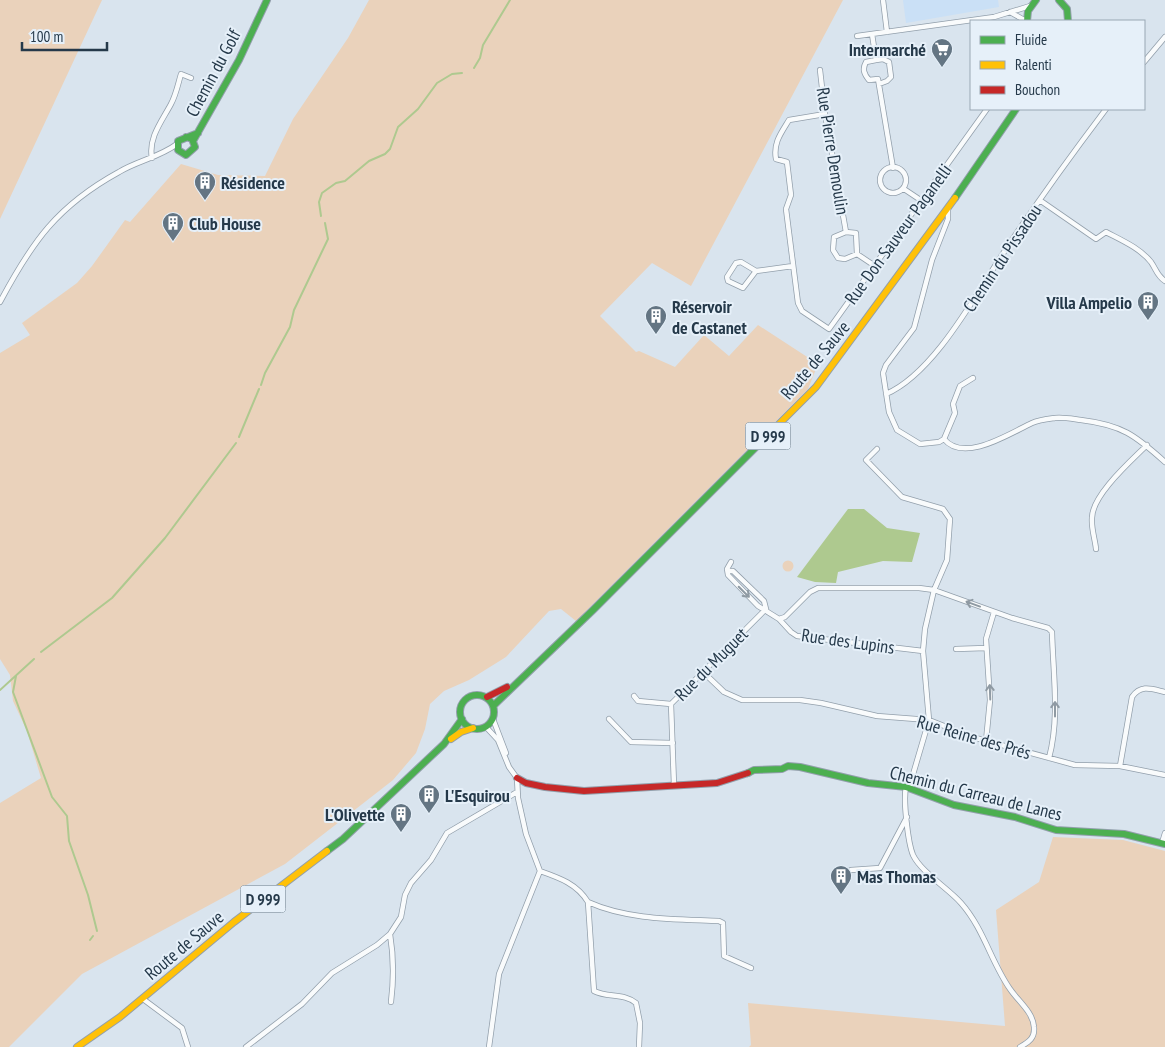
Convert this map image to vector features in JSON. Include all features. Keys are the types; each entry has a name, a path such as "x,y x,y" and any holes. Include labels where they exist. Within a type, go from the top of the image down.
{"main road":[{"name":"Chemin du Golf","path":"193,141 238,60 267,0"},
{"path":"1059,0 1067,9"},
{"path":"1068,20 1067,9 1069,0"},
{"path":"1026,20 1033,2"},
{"name":"Route de Sauve","path":"494,706 514,684 593,610 816,387 948,208 1007,125 1015,110"},
{"name":"Chemin du Golf","path":"186,137 198,132"},
{"path":"186,137 193,141 195,147 191,153 184,155 177,147 180,139 186,137"},
{"name":"Route de Sauve","path":"487,697 514,684"},
{"path":"476,694 487,697 494,706 492,719 486,726 473,728 462,720 460,709 466,699 476,694"},
{"name":"Route de Sauve","path":"444,744 462,720"},
{"name":"Route de Sauve","path":"77,1047 143,999 234,922 343,839 444,744 460,732 473,728"},
{"name":"Chemin du Carreau de Lanes","path":"517,778 526,783 573,792 717,783 743,776 754,770 782,769 788,766 800,767 868,783 907,788 954,805 1015,817 1056,830 1124,834 1164,844"}],"street":[{"path":"883,0 887,32"},
{"path":"995,19 1033,2"},
{"path":"1010,12 1024,20"},
{"path":"857,36 970,22"},
{"path":"872,34 876,60"},
{"path":"1145,61 1165,37"},
{"path":"879,84 891,77 889,62 883,59 866,62 864,75 869,80 878,78 879,84 893,168"},
{"name":"Rue Pierre Demoulin","path":"820,70 825,114 846,232"},
{"path":"152,158 150,147 159,124 172,102 181,74 190,78"},
{"name":"Rue Don Sauveur Paganelli","path":"825,114 788,120 778,138 774,151 776,159 787,162 791,195 786,209 798,303 802,311 829,329 986,110"},
{"name":"Chemin du Pissadou","path":"886,394 908,381 971,307 1006,249 1105,110"},
{"path":"0,302 26,254 67,208 109,178 177,147"},
{"path":"904,189 903,171 899,168 884,169 880,174 882,190 886,193 904,189 922,201"},
{"path":"1041,201 1096,239 1106,232 1131,246 1150,261 1158,277 1165,281"},
{"path":"944,440 920,444 897,430 893,424 883,373 886,365 914,328 932,260 948,219 948,208"},
{"name":"Rue Pierre Demoulin","path":"846,232 856,232 857,254 845,259 838,258 833,250 834,237 846,232"},
{"path":"857,254 875,266"},
{"path":"756,271 743,288 728,281 727,277 736,263 742,262 756,271 793,266"},
{"path":"944,440 955,413 953,404 960,386 973,378"},
{"path":"944,440 951,446 971,447 993,443 1034,422 1057,417 1107,424 1125,430 1147,445 1165,462"},
{"path":"1096,549 1091,517 1098,501 1118,475 1147,445"},
{"path":"877,449 866,460 902,497 943,509 949,516 948,551 934,590 925,629 924,651 929,720 907,788 908,816 913,855 968,912 988,945 1002,978 1031,1016 1034,1034 1032,1039 1023,1046"},
{"name":"Rue des Lupins","path":"731,562 728,575 758,606 780,619 797,636 924,651"},
{"path":"780,619 785,617 810,592 818,588 919,588 934,590 994,612 1048,628 1052,632 1056,708 1054,740 1049,758"},
{"name":"Rue du Muguet","path":"674,785 671,704 766,609"},
{"path":"986,741 990,700 986,648 987,631 994,612"},
{"path":"956,649 986,648"},
{"name":"Rue Reine des Prés","path":"702,671 724,692 742,700 800,700 877,716 929,720 986,741 1049,758 1075,764 1120,766 1165,775"},
{"path":"1120,766 1132,697 1138,689 1144,687 1165,692"},
{"path":"634,696 638,701 671,704"},
{"path":"489,1047 499,974 540,871 526,834 517,792 517,778 509,767 504,743 492,719"},
{"path":"609,719 632,742 673,743"},
{"path":"486,726 498,740 507,759"},
{"path":"246,1047 302,1004 332,973 377,945 390,934 401,917 405,895 411,883 431,860 447,833 517,792"},
{"path":"851,870 880,868 908,816"},
{"path":"1164,844 1165,833"},
{"path":"540,871 562,879 580,890 588,902 594,991 602,995 630,999 636,1003 640,1023 639,1047"},
{"path":"588,902 603,909 651,918 719,921 723,923 724,956 751,968"},
{"path":"390,934 394,955 391,1002"},
{"path":"143,999 182,1028 188,1047"}],"shaded area":[{"path":"0,0 102,0 0,219"},
{"path":"369,0 843,0 691,286 652,263 600,316 636,352 639,351 675,367 704,335 729,356 758,325 818,364 808,389 576,621 561,609 549,611 506,657 469,680 444,691 430,704 425,729 416,753 393,780 285,864 82,974 9,1047 0,1047 0,803 41,778 27,731 13,701 10,675 0,659 0,353 30,335 22,323 77,283 92,266 125,220 130,222 181,164 218,175 265,176 293,119 348,38"},
{"path":"903,0 998,0 999,7 906,23"},
{"path":"848,509 864,509 887,528 920,533 912,562 883,561 838,572 836,583 815,582 797,577"},
{"path":"788,560 794,566 788,572 782,566"},
{"path":"1053,837 1123,840 1165,851 1165,1047 749,1047 751,1045 748,1003 1005,1026 996,910 1039,882"}],"waterway":[{"path":"474,68 480,58 483,45 510,0"},
{"path":"321,216 319,202 322,193 336,183 345,181 369,161 385,154 390,149 398,127 418,109 437,83 452,74 462,73"},
{"path":"261,385 265,373 290,327 294,310 328,239 325,223"},
{"path":"239,437 259,389"},
{"path":"41,652 112,598 165,538 236,443"},
{"path":"0,690 34,659"},
{"path":"16,676 13,692 52,797 67,816 69,841 88,895 97,931"},
{"path":"90,940 93,936"}],"traffic: fast":[{"path":"193,141 239,60 267,0"},
{"path":"1027,20 1028,11 1036,0"},
{"path":"1059,0 1067,9 1068,20"},
{"path":"955,198 1015,110"},
{"path":"186,137 192,139 195,147 186,155 178,150 178,141 198,133"},
{"path":"493,706 593,610 775,428"},
{"path":"477,695 484,696 489,700 493,705 494,712 493,719 489,724 484,728 477,729 470,728 465,724 461,719 460,712 461,705 465,700 470,696 477,695"},
{"path":"327,851 343,839 444,744 462,719"},
{"path":"748,773 754,770 782,769 788,766 800,767 868,783 906,787 954,805 1015,817 1056,830 1124,834 1165,844"}],"traffic: slow":[{"path":"775,428 816,387 955,198"},
{"path":"451,739 461,732 473,728"},
{"path":"77,1047 120,1017 234,922 327,851"}],"traffic: jam":[{"path":"487,697 507,687"},
{"path":"517,778 526,783 545,787 584,791 717,783 748,773"}],"place":[{"name":"Intermarché","path":"942,68"},
{"name":"Résidence","path":"205,201"},
{"name":"Club House","path":"173,242"},
{"name":"Villa Ampelio","path":"1148,321"},
{"name":"Réservoir de Castanet","path":"656,335"},
{"name":"L'Esquirou","path":"429,814"},
{"name":"L'Olivette","path":"401,833"},
{"name":"Mas Thomas","path":"841,895"}]}
